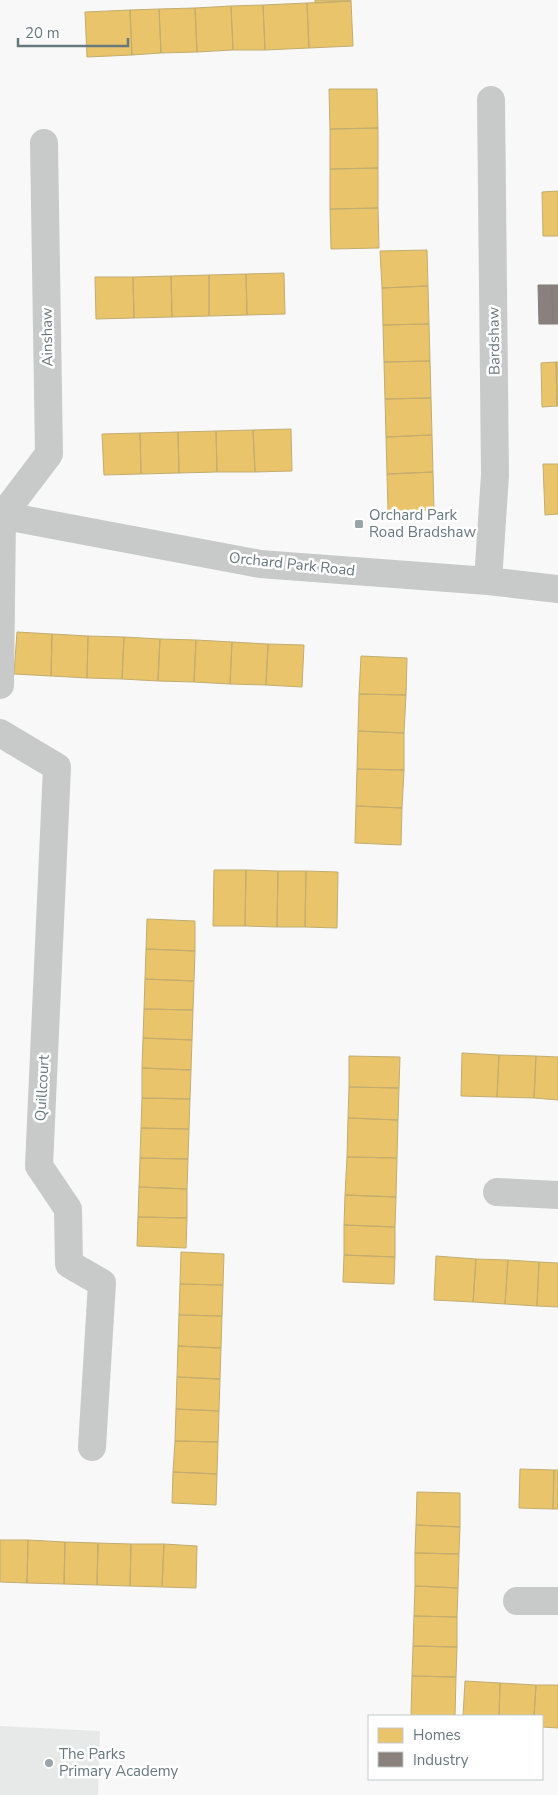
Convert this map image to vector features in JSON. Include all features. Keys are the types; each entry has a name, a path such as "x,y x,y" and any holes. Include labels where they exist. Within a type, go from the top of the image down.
{"street":[{"name":"Bardshaw","path":"488,581 496,475 491,100"},
{"name":"Ainshaw","path":"1,516 49,454 44,143"},
{"name":"Orchard Park Road","path":"1,516 260,564 488,581 558,589"},
{"path":"0,685 1,516"},
{"name":"Quillcourt","path":"0,733 57,767 39,1166 68,1209 69,1264 102,1283 92,1447"},
{"path":"497,1192 558,1195"},
{"path":"517,1601 558,1601"}],"shaded area":[{"name":"The Parks Primary Academy","path":"0,1726 100,1731 98,1795 0,1795"}],"building: Homes":[{"path":"315,0 351,0 351,1 315,3"},
{"path":"351,1 353,46 309,48 307,3"},
{"path":"307,3 309,48 265,50 263,5"},
{"path":"263,5 265,50 233,50 231,6"},
{"path":"231,6 233,50 197,52 195,8"},
{"path":"195,8 197,52 161,53 159,9"},
{"path":"159,9 161,53 132,55 130,10"},
{"path":"130,10 132,55 87,57 85,12"},
{"path":"329,89 377,89 378,128 330,129"},
{"path":"378,128 378,168 330,169 330,129"},
{"path":"378,168 378,208 330,209 330,169"},
{"path":"558,191 558,236 543,236 542,192"},
{"path":"378,208 379,248 331,249 330,209"},
{"path":"427,250 428,286 382,288 380,251"},
{"path":"284,273 285,314 247,315 246,274"},
{"path":"246,274 247,315 209,316 209,275"},
{"path":"209,275 209,316 172,317 171,276"},
{"path":"171,276 172,317 134,318 133,277"},
{"path":"95,277 133,277 134,318 96,319"},
{"path":"428,286 429,324 383,325 382,288"},
{"path":"429,324 430,361 384,362 383,325"},
{"path":"430,361 431,398 385,399 384,362"},
{"path":"556,362 557,406 542,407 541,363"},
{"path":"556,362 558,362 558,406 557,406"},
{"path":"431,398 432,435 386,437 385,399"},
{"path":"291,429 292,471 255,472 253,430"},
{"path":"253,430 255,472 217,472 216,431"},
{"path":"216,431 217,472 179,473 178,432"},
{"path":"178,432 179,473 141,474 140,433"},
{"path":"140,433 141,474 104,475 102,434"},
{"path":"432,435 433,472 387,474 386,437"},
{"path":"543,464 558,464 558,514 545,515"},
{"path":"433,472 434,510 388,511 387,474"},
{"path":"17,632 52,634 51,676 14,674"},
{"path":"52,634 88,636 87,678 51,676"},
{"path":"88,636 124,637 122,679 87,678"},
{"path":"124,637 160,639 158,681 122,679"},
{"path":"160,639 196,640 194,682 158,681"},
{"path":"196,640 232,642 230,684 194,682"},
{"path":"232,642 268,644 266,685 230,684"},
{"path":"268,644 304,645 302,687 266,685"},
{"path":"361,656 407,658 406,695 359,694"},
{"path":"359,694 406,695 404,733 358,731"},
{"path":"358,731 404,733 404,770 357,769"},
{"path":"357,769 404,770 402,808 356,806"},
{"path":"356,806 402,808 401,845 355,843"},
{"path":"214,870 246,870 245,926 213,926"},
{"path":"246,870 278,871 277,927 245,926"},
{"path":"278,871 306,871 305,927 277,927"},
{"path":"306,871 338,872 337,928 305,927"},
{"path":"147,919 195,921 195,951 146,949"},
{"path":"146,949 195,951 194,981 145,979"},
{"path":"145,979 194,981 193,1010 144,1009"},
{"path":"144,1009 193,1010 192,1040 143,1038"},
{"path":"143,1038 192,1040 191,1070 142,1068"},
{"path":"462,1053 499,1055 497,1097 461,1096"},
{"path":"499,1055 536,1056 534,1098 497,1097"},
{"path":"349,1056 400,1057 399,1088 349,1087"},
{"path":"536,1056 558,1057 558,1100 534,1098"},
{"path":"142,1068 191,1070 190,1099 142,1098"},
{"path":"349,1087 399,1088 398,1120 348,1118"},
{"path":"142,1098 190,1099 189,1129 141,1128"},
{"path":"348,1118 398,1120 397,1158 347,1157"},
{"path":"141,1128 189,1129 188,1159 140,1158"},
{"path":"347,1157 397,1158 396,1197 345,1195"},
{"path":"140,1158 188,1159 187,1189 139,1187"},
{"path":"139,1187 187,1189 187,1218 138,1217"},
{"path":"345,1195 396,1197 395,1227 344,1225"},
{"path":"138,1217 187,1218 186,1248 137,1246"},
{"path":"344,1225 395,1227 395,1257 344,1255"},
{"path":"181,1252 224,1254 223,1285 180,1284"},
{"path":"344,1255 395,1257 394,1284 343,1282"},
{"path":"436,1256 476,1259 473,1302 434,1300"},
{"path":"476,1259 508,1260 505,1304 473,1302"},
{"path":"508,1260 539,1262 537,1306 505,1304"},
{"path":"539,1262 558,1263 558,1307 537,1306"},
{"path":"180,1284 223,1285 222,1316 179,1315"},
{"path":"179,1315 222,1316 221,1348 178,1346"},
{"path":"178,1346 221,1348 220,1379 177,1377"},
{"path":"177,1377 220,1379 219,1411 176,1409"},
{"path":"176,1409 219,1411 218,1442 175,1441"},
{"path":"175,1441 218,1442 217,1474 173,1472"},
{"path":"520,1469 554,1470 553,1509 519,1508"},
{"path":"554,1470 558,1470 558,1509 553,1509"},
{"path":"173,1472 217,1474 216,1505 172,1503"},
{"path":"417,1492 460,1493 460,1527 416,1525"},
{"path":"416,1525 460,1527 459,1554 415,1553"},
{"path":"0,1540 28,1540 27,1583 0,1582"},
{"path":"28,1540 65,1542 64,1584 27,1583"},
{"path":"65,1542 98,1543 97,1585 64,1584"},
{"path":"98,1543 131,1544 130,1586 97,1585"},
{"path":"131,1544 164,1544 162,1587 130,1586"},
{"path":"164,1544 197,1546 196,1588 162,1587"},
{"path":"415,1553 459,1554 458,1588 415,1586"},
{"path":"415,1586 458,1588 457,1617 414,1616"},
{"path":"414,1616 457,1617 457,1647 413,1646"},
{"path":"413,1646 457,1647 456,1677 412,1676"},
{"path":"412,1676 456,1677 455,1715 411,1715"},
{"path":"465,1681 500,1683 499,1715 463,1715"},
{"path":"500,1683 536,1685 534,1715 499,1715"},
{"path":"536,1685 558,1685 558,1728 543,1727 543,1715 534,1715"}],"building: Industry":[{"path":"538,285 552,285 553,324 539,324"},
{"path":"552,285 558,285 558,324 553,324"}],"place":[{"name":"Orchard Park Road Bradshaw","path":"359,524"},
{"name":"The Parks Primary Academy","path":"49,1763"}]}
